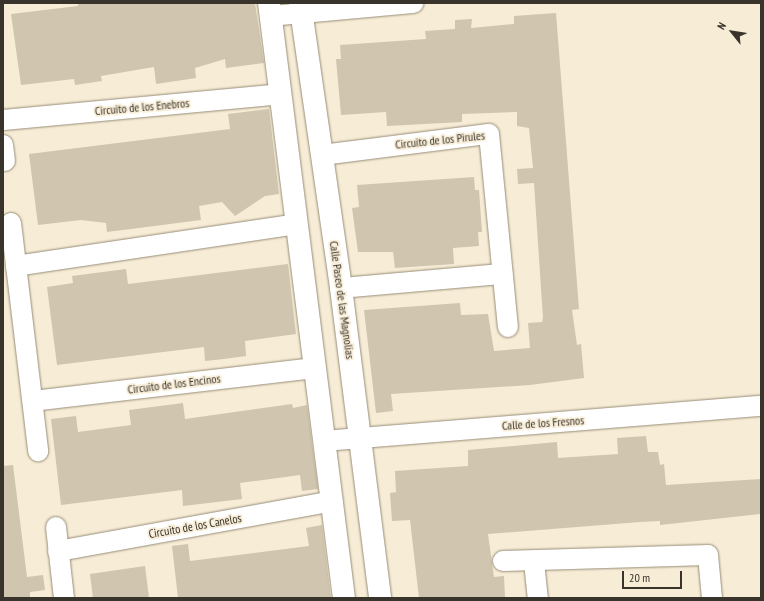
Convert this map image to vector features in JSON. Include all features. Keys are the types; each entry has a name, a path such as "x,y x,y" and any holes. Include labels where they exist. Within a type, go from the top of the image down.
{"street":[{"path":"344,598 270,10 413,3"},
{"name":"Calle Paseo de las Magnolias","path":"301,8 341,288 380,598"},
{"name":"Circuito de los Enebros","path":"3,120 281,94"},
{"name":"Circuito de los Pirules","path":"322,154 489,134 508,327"},
{"path":"11,223 38,452"},
{"path":"16,266 297,224"},
{"path":"341,288 502,274"},
{"name":"Circuito de los Encinos","path":"33,401 315,368"},
{"name":"Calle de los Fresnos","path":"324,441 360,436 761,406"},
{"name":"Circuito de los Canelos","path":"58,551 332,501"},
{"path":"56,526 64,598"},
{"path":"503,561 534,562 708,555 712,598"},
{"path":"534,562 538,598"}],"building":[{"path":"78,3 255,3 264,63 226,68 225,59 195,68 196,78 156,84 154,67 101,76 102,81 75,85 74,79 21,85 11,14 78,6"},
{"path":"556,13 579,309 572,310 577,345 581,344 584,378 530,385 391,394 393,411 376,413 364,310 460,303 461,315 488,314 494,351 530,348 528,323 542,322 543,318 534,183 518,184 517,169 533,168 529,128 517,126 517,112 462,114 462,122 387,126 386,112 341,115 336,59 341,59 340,45 426,39 425,31 455,29 455,20 472,19 471,28 514,24 514,16"},
{"path":"269,109 279,194 265,196 235,216 222,202 199,206 201,220 107,232 106,223 81,220 38,225 29,154 230,129 228,114"},
{"path":"474,177 475,190 479,190 482,232 478,232 479,246 453,248 454,264 395,268 393,252 358,252 352,208 359,207 357,185"},
{"path":"288,264 296,334 245,341 246,356 205,361 204,347 57,365 47,287 73,283 72,276 126,269 128,284"},
{"path":"183,403 185,419 292,404 293,408 307,405 318,489 302,491 300,475 240,483 242,499 183,506 182,490 61,505 51,419 76,416 78,432 131,425 129,410"},
{"path":"646,436 648,452 658,452 660,465 664,464 666,485 761,479 760,514 660,525 660,521 640,522 488,534 494,577 504,576 505,598 419,598 410,520 392,521 390,493 396,492 395,471 468,466 468,450 557,442 558,458 618,454 617,438"},
{"path":"13,465 27,577 43,575 45,590 30,592 30,598 3,598 3,466"},
{"path":"322,525 331,598 178,598 172,546 188,544 190,561 309,546 306,528"},
{"path":"145,566 149,598 93,598 90,574"}]}
